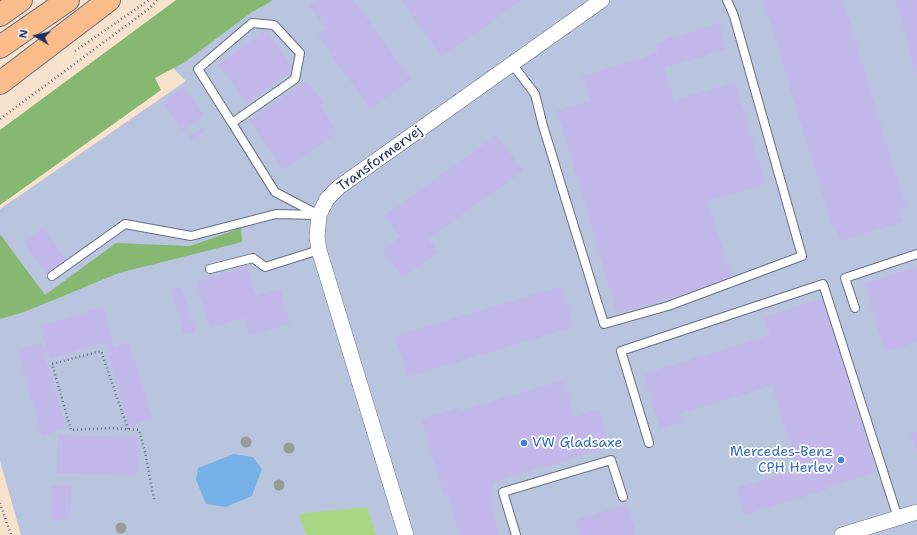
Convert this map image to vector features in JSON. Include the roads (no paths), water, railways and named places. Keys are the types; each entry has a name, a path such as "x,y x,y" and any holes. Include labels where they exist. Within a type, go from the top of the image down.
{"highway":[{"path":"0,15 22,0"},
{"path":"0,47 68,0"},
{"path":"0,83 108,0"}],"street":[{"name":"Transformervej","path":"406,535 319,250 317,238 319,215 328,199 339,187 602,0"},
{"path":"846,534 917,512"}],"lane":[{"path":"512,64 535,94 542,126 604,324 668,306 802,256 734,16 727,0"},
{"path":"232,123 295,79 300,53 274,25 252,23 198,70 275,192 319,215"},
{"path":"52,276 124,224 191,236 276,214 319,215"},
{"path":"210,269 253,258 265,267 319,250"},
{"path":"855,308 845,278 917,254"},
{"path":"649,442 621,351 823,284 898,518"},
{"path":"516,535 503,492 611,460 623,497"}],"water":[{"path":"234,454 253,457 262,469 252,496 226,507 206,504 196,480 198,468"}],"place":[{"name":"VW Gladsaxe","path":"524,443"},
{"name":"Mercedes-Benz CPH Herlev","path":"841,460"}]}
